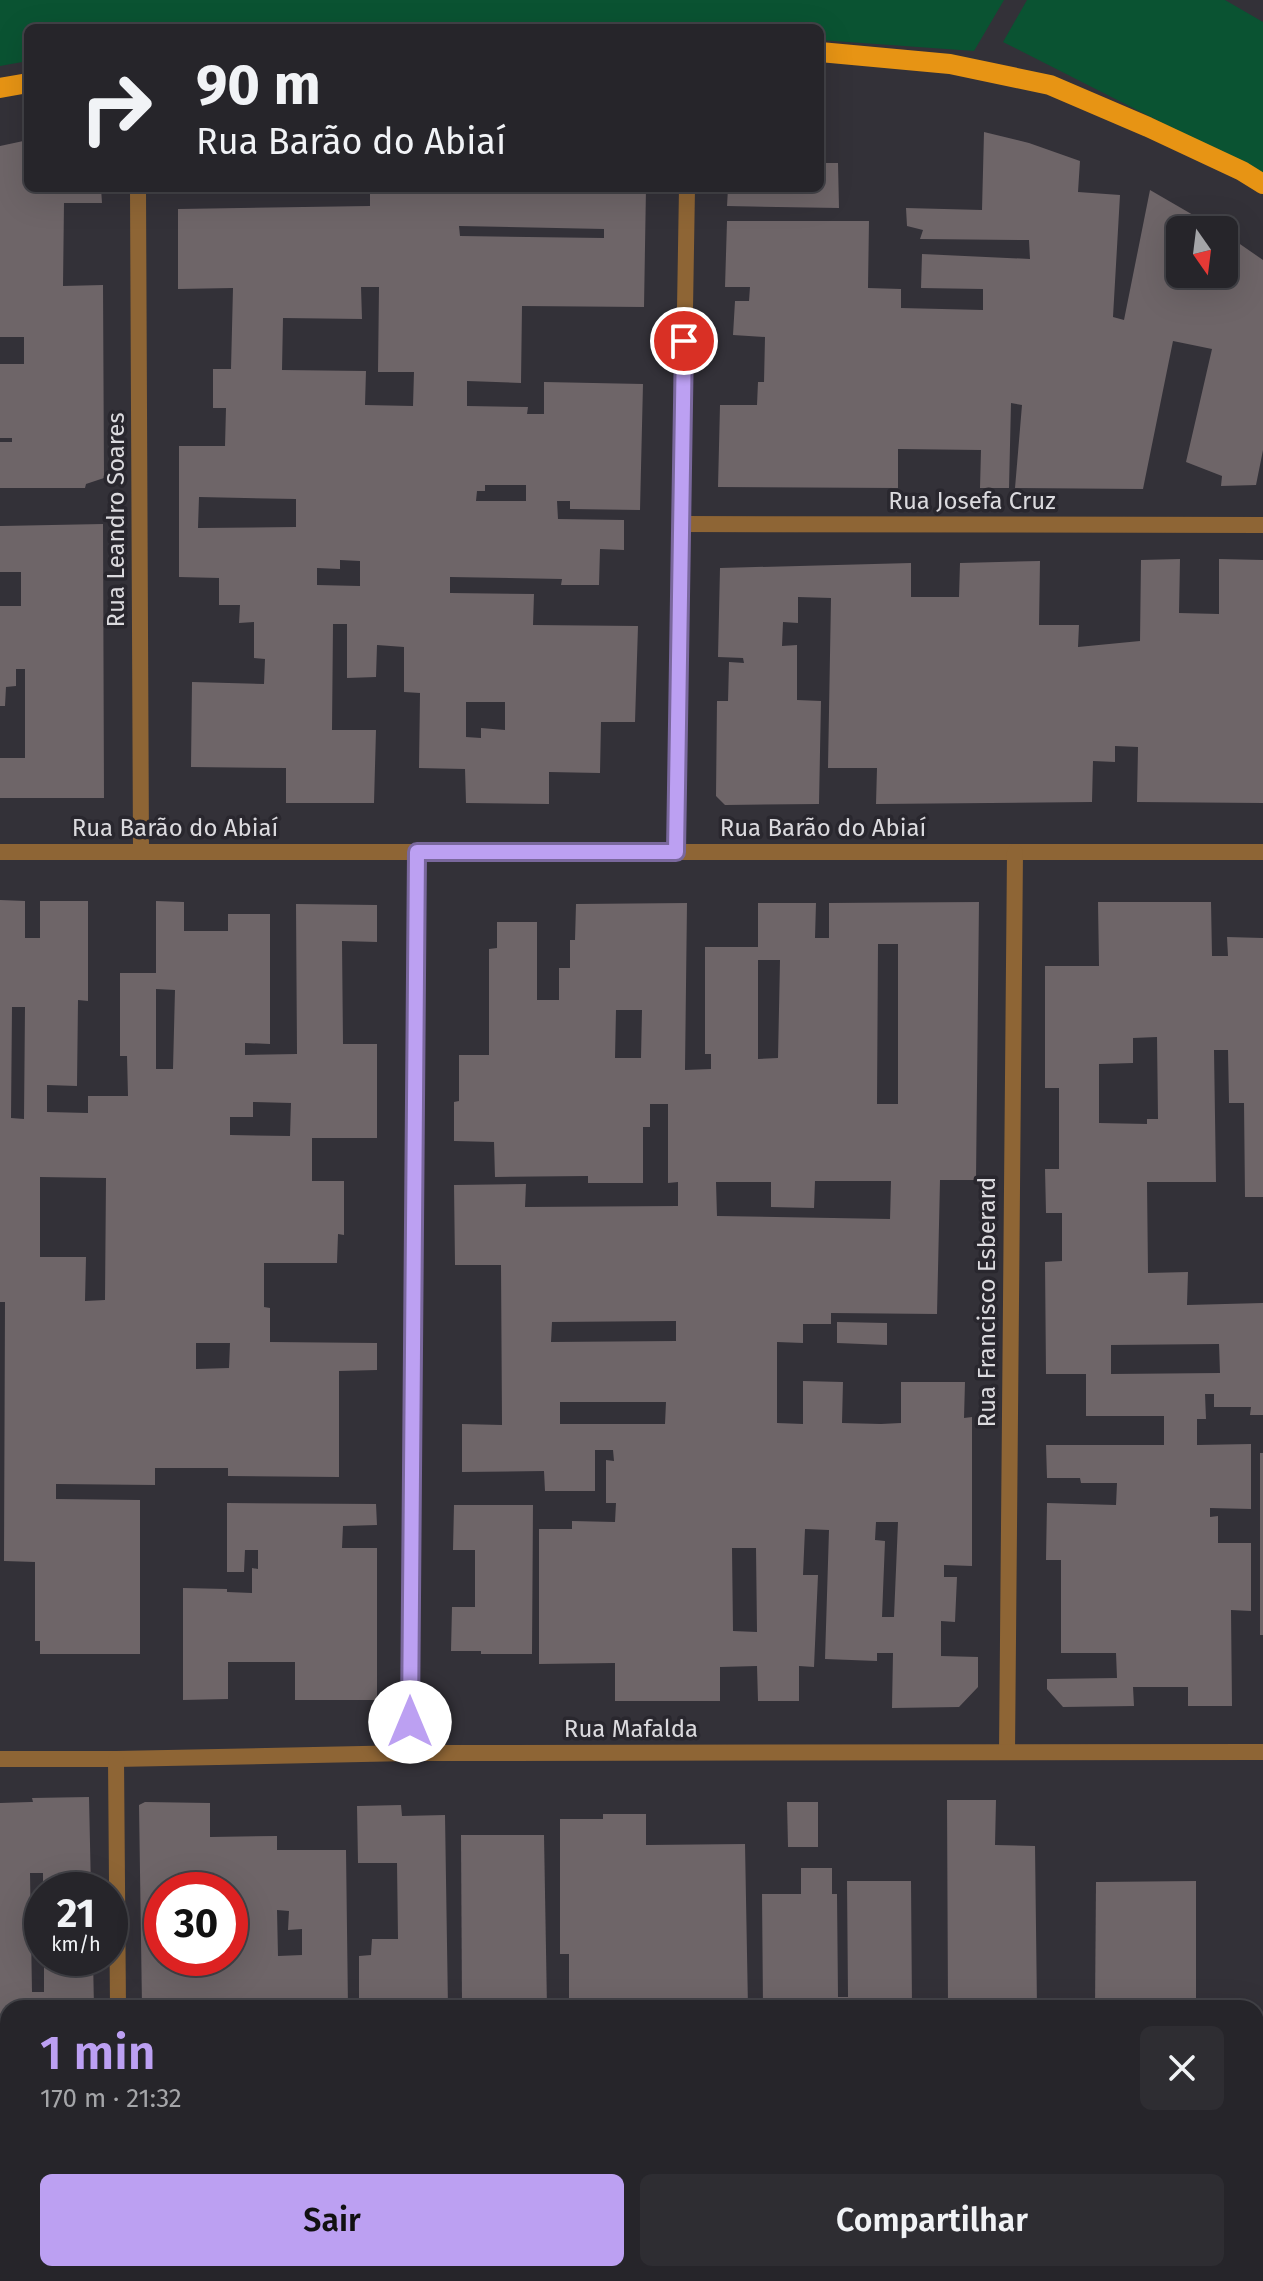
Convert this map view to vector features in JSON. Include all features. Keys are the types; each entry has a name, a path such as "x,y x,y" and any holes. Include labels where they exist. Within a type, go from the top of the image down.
{"main road":[{"path":"824,52 950,64 1050,85 1242,171 1263,184"},
{"path":"0,88 24,84"}],"street":[{"name":"Rua Leandro Soares","path":"138,192 141,851"},
{"path":"676,852 687,192"},
{"name":"Rua Josefa Cruz","path":"682,524 1263,525"},
{"name":"Rua Barão do Abiaí","path":"0,852 1263,852"},
{"path":"410,1753 417,852"},
{"name":"Rua Francisco Esberard","path":"1007,1752 1015,852"},
{"name":"Rua Mafalda","path":"0,1759 410,1753 1263,1752"},
{"path":"116,1759 118,2000"}],"green space":[{"path":"0,0 1004,0 974,51 824,40 824,24 24,24 24,62 0,66"},
{"path":"1027,0 1225,0 1263,22 1263,174 1003,42"}],"building":[{"path":"984,132 1029,143 1080,161 1078,192 1120,195 1113,317 1124,320 1150,190 1195,216 1166,216 1166,288 1238,288 1238,243 1263,260 1263,450 1256,485 1221,486 1222,476 1186,462 1212,349 1173,341 1143,489 1015,488 1022,405 1011,403 1009,488 980,488 981,450 898,449 898,488 718,487 720,405 757,405 758,382 764,382 765,337 733,335 735,301 749,301 750,287 725,287 727,221 869,221 868,288 901,289 901,308 983,310 983,289 921,288 922,254 1030,259 1029,240 920,239 923,230 907,226 906,208 982,210"},
{"path":"24,141 24,192 101,192 102,203 64,203 63,286 103,285 104,478 86,484 85,488 0,488 0,442 12,442 12,438 0,438 0,364 24,364 24,337 0,337 0,146"},
{"path":"824,163 838,163 839,208 727,206 728,192 824,192"},
{"path":"370,192 646,192 644,307 522,306 521,383 467,381 467,406 528,407 527,414 544,414 544,382 643,384 640,510 570,509 570,501 557,501 558,519 624,520 624,550 600,549 599,585 561,585 562,579 450,577 450,593 534,594 533,625 638,626 635,722 601,722 600,773 549,772 549,804 466,803 465,769 419,768 420,693 404,692 404,647 377,645 376,677 347,678 347,624 333,624 332,730 376,730 374,803 286,803 286,768 191,767 192,682 264,684 265,659 254,658 254,622 239,623 240,605 219,605 219,578 179,577 179,446 225,446 226,408 213,408 213,369 231,369 233,288 178,289 178,209 370,206","holes":["459,226 604,229 604,238 460,236","361,287 379,287 378,372 414,372 413,406 365,405 366,371 282,370 283,318 362,319","485,485 526,485 526,501 476,501 477,491 485,491","199,497 296,499 296,527 198,528","340,560 360,561 360,586 317,585 317,568 340,569","466,702 505,702 505,730 481,728 481,738 466,737"]},
{"path":"103,524 104,798 0,798 0,758 25,758 25,669 16,669 16,686 6,687 5,706 0,706 0,606 21,606 21,572 0,572 0,526"},
{"path":"1180,559 1179,613 1219,614 1219,559 1263,560 1263,803 1137,802 1138,747 1115,746 1115,762 1093,761 1092,802 876,804 877,768 828,768 831,598 798,597 798,623 783,622 782,646 797,645 797,700 821,701 819,804 725,805 716,796 717,701 728,701 729,662 744,663 743,658 718,657 720,568 911,563 911,597 959,597 960,563 1040,561 1039,625 1079,625 1078,647 1140,641 1141,560"},
{"path":"0,900 25,901 25,938 40,938 40,901 88,901 88,1001 78,1000 77,1086 47,1085 47,1112 88,1113 88,1096 128,1096 127,1056 120,1056 120,973 156,973 156,901 184,902 184,931 228,931 228,914 270,914 270,1044 245,1043 245,1055 297,1054 296,904 377,905 377,942 342,941 343,1044 377,1044 377,1138 312,1138 312,1181 344,1181 344,1235 338,1234 337,1263 264,1263 264,1307 270,1308 270,1342 377,1343 377,1370 339,1371 339,1477 228,1476 228,1468 155,1468 155,1485 56,1484 56,1499 140,1500 140,1654 40,1654 40,1641 35,1641 35,1562 4,1561 5,1302 0,1302","holes":["156,989 175,990 173,1069 156,1069","12,1007 25,1007 24,1119 11,1118","253,1102 291,1103 290,1136 230,1135 230,1117 253,1117","40,1177 106,1178 105,1300 85,1301 86,1257 40,1257","196,1343 230,1343 229,1368 196,1369"]},
{"path":"979,902 976,1180 940,1180 937,1314 831,1313 831,1324 803,1324 803,1343 777,1342 777,1423 803,1424 803,1381 843,1382 842,1423 881,1424 901,1423 901,1382 965,1382 964,1418 972,1417 972,1566 944,1565 944,1577 957,1577 955,1622 941,1621 941,1656 978,1657 978,1687 959,1707 892,1708 893,1653 877,1653 877,1661 825,1659 829,1530 805,1529 803,1575 818,1575 814,1667 799,1666 799,1701 758,1701 757,1666 720,1667 720,1701 615,1701 615,1663 539,1664 539,1529 572,1529 572,1521 615,1522 616,1503 606,1503 606,1460 614,1461 613,1450 595,1450 595,1491 545,1491 544,1471 462,1472 462,1424 502,1425 501,1265 455,1265 454,1185 526,1184 525,1207 678,1206 678,1182 668,1183 668,1104 650,1104 650,1127 643,1127 643,1183 588,1183 588,1176 495,1177 494,1142 454,1141 454,1102 459,1101 459,1055 489,1055 489,949 497,948 497,922 537,922 537,1000 559,1000 559,968 570,968 570,940 575,940 576,904 687,903 685,1070 711,1069 711,1054 705,1054 705,947 758,947 758,903 816,903 815,938 829,938 829,903","holes":["878,944 898,944 898,1104 877,1104","758,960 780,960 778,1058 758,1059","616,1010 642,1010 641,1058 615,1058","815,1181 891,1181 890,1219 717,1216 716,1182 771,1182 771,1207 814,1208","676,1321 676,1341 551,1342 552,1322","560,1402 666,1402 665,1424 560,1424","876,1522 898,1522 894,1617 882,1617 885,1541 875,1540","732,1548 756,1548 757,1632 733,1631"]},
{"path":"1098,902 1211,902 1212,956 1228,956 1227,937 1263,938 1263,1197 1245,1197 1244,1103 1229,1103 1228,1050 1214,1050 1216,1182 1147,1182 1148,1273 1188,1272 1187,1305 1263,1303 1263,1415 1250,1415 1251,1407 1214,1407 1214,1394 1205,1394 1206,1419 1197,1419 1197,1445 1251,1444 1251,1509 1210,1508 1210,1517 1218,1516 1218,1543 1251,1543 1251,1611 1231,1610 1232,1706 1188,1706 1188,1687 1133,1687 1134,1706 1063,1707 1047,1689 1047,1679 1117,1678 1116,1653 1061,1653 1061,1560 1046,1560 1047,1503 1116,1505 1117,1483 1081,1483 1080,1478 1047,1478 1046,1445 1164,1445 1164,1416 1086,1416 1086,1374 1046,1374 1045,1262 1062,1261 1062,1213 1046,1213 1045,1169 1059,1169 1059,1088 1045,1088 1045,966 1099,966","holes":["1157,1037 1158,1119 1147,1119 1147,1124 1099,1123 1099,1064 1133,1063 1133,1038","1219,1344 1220,1373 1111,1374 1111,1345"]},
{"path":"837,1322 887,1323 887,1345 837,1343"},
{"path":"1260,1453 1263,1453 1263,1635 1260,1635"},
{"path":"227,1503 376,1504 377,1525 343,1526 342,1548 377,1548 377,1700 295,1700 295,1662 228,1662 228,1699 183,1700 183,1588 252,1593 252,1568 258,1569 258,1550 245,1550 244,1572 227,1572"},
{"path":"454,1505 533,1505 532,1654 451,1651 452,1607 475,1607 475,1550 453,1550"},
{"path":"89,1797 91,1872 24,1872 24,1976 32,1976 32,1992 44,1992 44,1976 93,1976 94,2000 0,2000 0,1803 33,1802 32,1798"},
{"path":"947,1800 996,1800 995,1845 1035,1846 1037,2000 948,2000"},
{"path":"145,1802 210,1803 210,1837 277,1836 277,1850 346,1850 348,2000 142,2000 139,1805","holes":["277,1910 289,1911 288,1930 302,1929 302,1955 278,1956"]},
{"path":"787,1802 818,1802 818,1847 788,1847"},
{"path":"401,1805 402,1816 445,1815 448,2000 359,2000 359,1956 371,1955 372,1939 398,1939 397,1863 358,1863 357,1806"},
{"path":"603,1814 646,1814 646,1845 745,1844 748,2000 569,2000 569,1954 560,1954 560,1819 603,1819"},
{"path":"461,1835 544,1835 547,2000 462,2000"},
{"path":"801,1868 832,1868 832,1894 837,1894 838,1997 848,1997 847,1881 911,1881 912,2000 763,2000 762,1894 801,1894"},
{"path":"1196,1881 1196,2000 1095,2000 1096,1882"}],"route":[{"path":"410,1722 417,852 676,852 684,341"}]}
